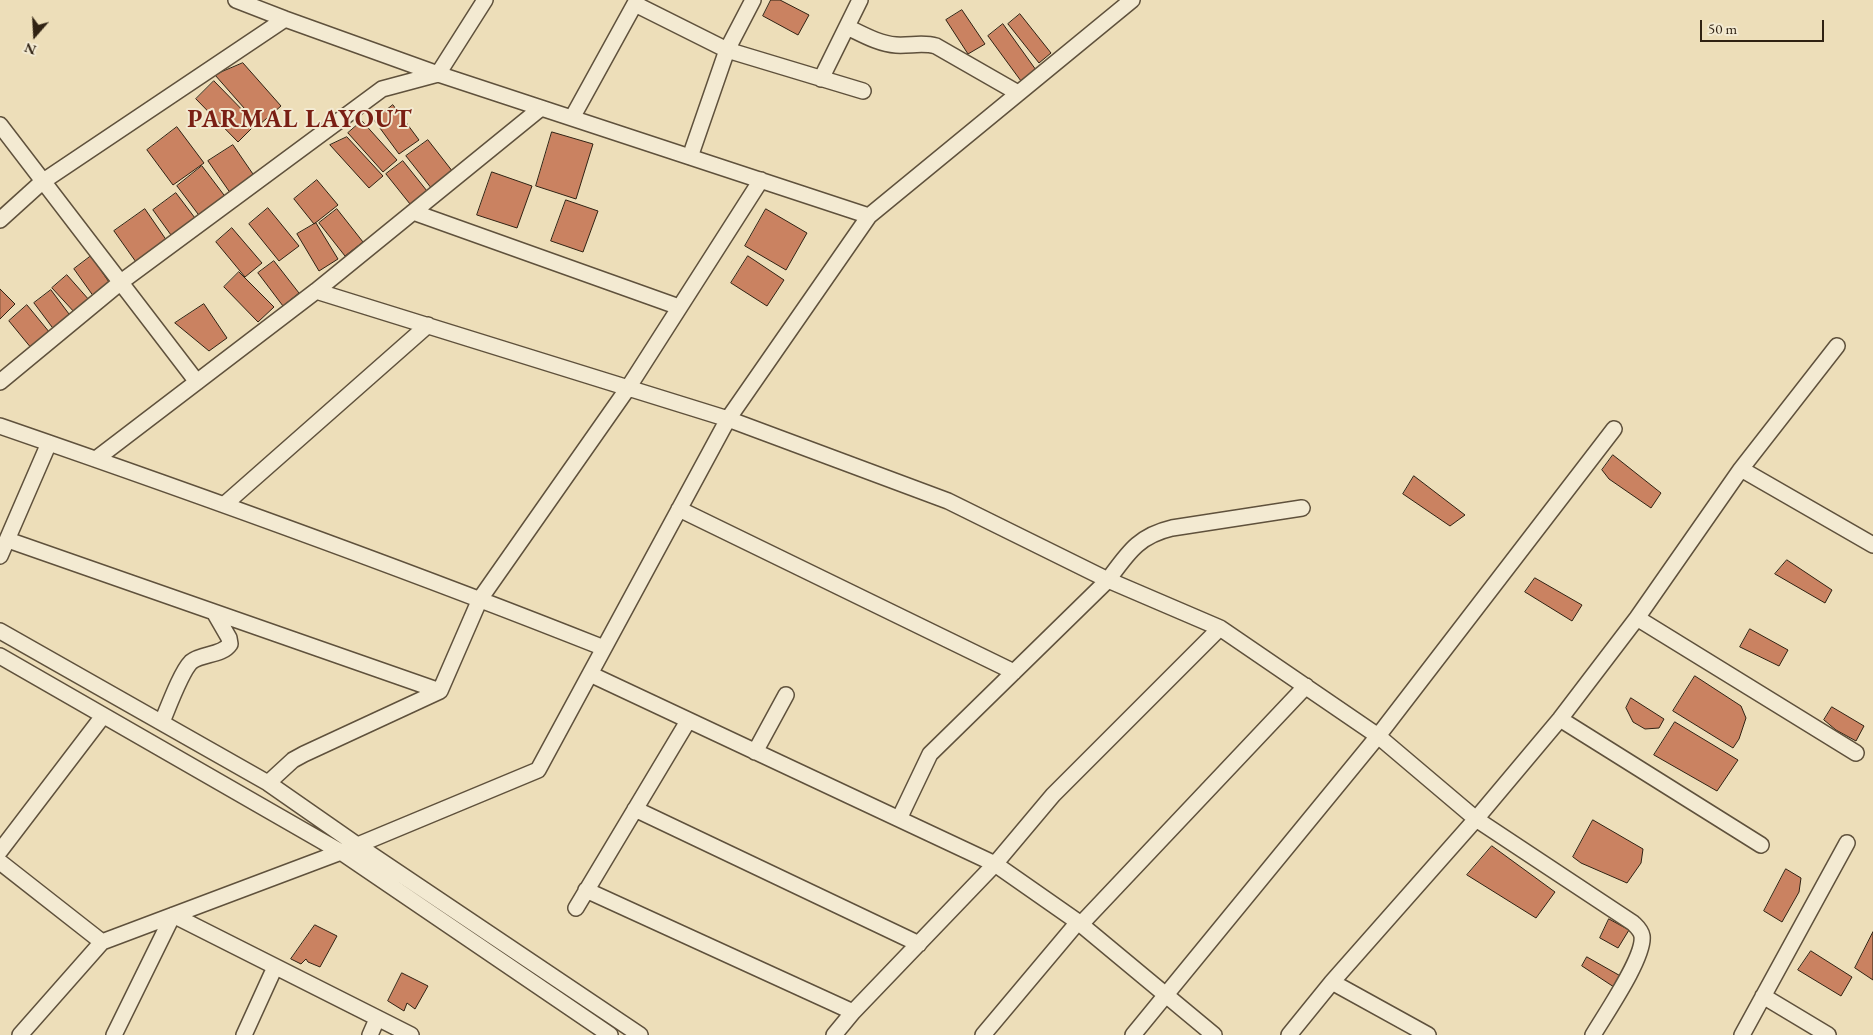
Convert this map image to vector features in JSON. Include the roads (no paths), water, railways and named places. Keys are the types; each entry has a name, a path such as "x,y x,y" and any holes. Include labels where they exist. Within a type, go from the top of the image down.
{"street":[{"path":"236,0 267,5 285,20 438,74 869,216"},
{"path":"0,382 122,282 382,89 438,74 485,0"},
{"path":"690,157 727,50 753,0"},
{"path":"821,79 860,0"},
{"path":"20,1035 102,942 341,852 538,770 728,419 869,216 1132,0"},
{"path":"572,118 636,2 727,50 862,91"},
{"path":"0,220 42,182 285,20"},
{"path":"847,27 884,43 896,45 929,44 936,46 1018,93"},
{"path":"96,459 316,290 541,108"},
{"path":"0,126 122,282 197,382"},
{"path":"268,783 294,760 304,754 440,691 480,599 628,388 761,180"},
{"path":"413,212 679,308"},
{"path":"316,290 728,419 948,501 1108,580 1220,628 1378,736 1476,819 1638,928 1642,936 1641,945 1632,969 1593,1035"},
{"path":"225,504 428,325"},
{"path":"1289,1035 1332,982 1476,819 1560,719 1637,618 1741,469 1837,346"},
{"path":"0,426 225,504 480,599 604,648"},
{"path":"1132,1035 1378,736 1614,429"},
{"path":"0,556 48,443"},
{"path":"1741,469 1873,545"},
{"path":"899,819 930,754 1108,580 1132,548 1144,538 1157,531 1302,508"},
{"path":"680,509 1014,672"},
{"path":"8,540 440,691"},
{"path":"162,722 188,665 201,656 226,649 230,644 229,638 214,612"},
{"path":"1637,618 1856,753"},
{"path":"834,1035 853,1012 995,864 1053,795 1220,628"},
{"path":"0,631 268,783 640,1035"},
{"path":"0,656 341,852 610,1035"},
{"path":"590,674 995,864 1080,923 1214,1035"},
{"path":"984,1035 1080,923 1306,686"},
{"path":"754,752 786,695"},
{"path":"0,851 103,716"},
{"path":"1560,719 1761,845"},
{"path":"576,908 688,721"},
{"path":"635,809 918,944"},
{"path":"1742,1035 1847,843"},
{"path":"0,862 102,942"},
{"path":"586,890 853,1012"},
{"path":"173,915 377,1020 411,1035"},
{"path":"114,1035 173,915"},
{"path":"244,1035 275,967"},
{"path":"1332,982 1428,1035"},
{"path":"1763,996 1828,1035"},
{"path":"370,1035 377,1020"}],"district":[{"name":"PARMAL LAYOUT","path":"300,120"}]}
